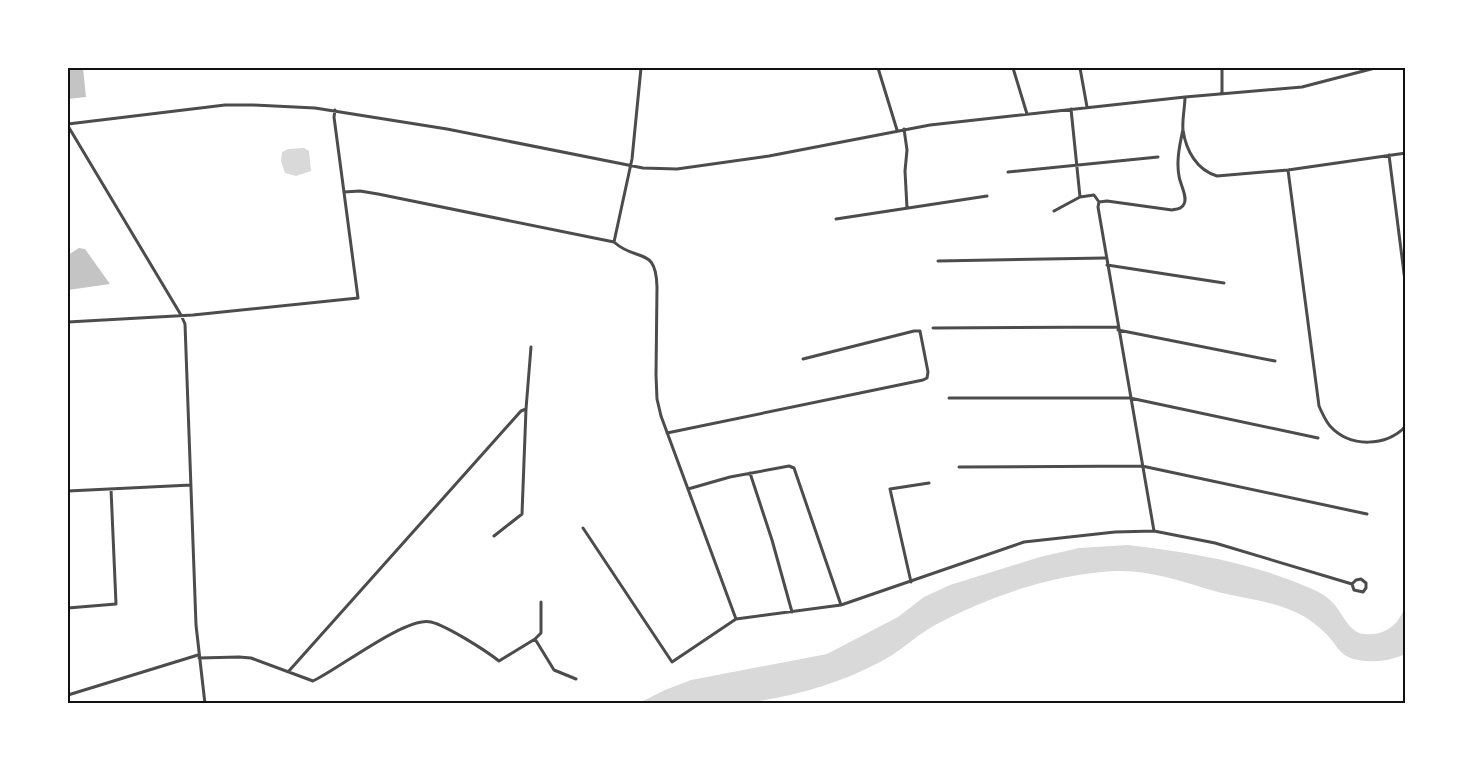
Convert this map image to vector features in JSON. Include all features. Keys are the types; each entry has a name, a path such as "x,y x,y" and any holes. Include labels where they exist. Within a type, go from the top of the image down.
{"street":[{"path":"614,242 631,166 641,68"},
{"path":"878,68 897,130"},
{"path":"1013,68 1027,114"},
{"path":"1080,68 1088,107"},
{"path":"1222,68 1222,93"},
{"path":"205,704 198,657 186,332 181,315 68,125 225,105 272,105 335,110 447,129 631,166 664,170 769,156 904,129 1088,107 1302,87 1375,68"},
{"path":"1099,202 1107,201 1172,210 1184,205 1185,199 1178,165 1185,97"},
{"path":"1071,109 1080,197"},
{"path":"68,322 181,315 358,298 334,117 335,110"},
{"path":"904,129 907,150 905,171 907,208"},
{"path":"1183,129 1194,161 1208,173 1225,176 1288,170 1406,153"},
{"path":"1389,155 1406,289"},
{"path":"1008,172 1158,157"},
{"path":"1288,170 1319,406 1324,418 1329,426 1343,437 1360,442 1385,440 1393,437 1406,426"},
{"path":"344,192 360,191 378,194 614,242 623,250 653,263 656,270 657,399 667,433 736,619"},
{"path":"836,219 987,195"},
{"path":"1054,211 1080,197 1094,195 1099,202 1098,212 1154,531"},
{"path":"938,261 1106,258"},
{"path":"1107,265 1224,284"},
{"path":"933,328 1118,328 1275,361"},
{"path":"667,433 923,380 927,378 928,372 920,331 803,359"},
{"path":"494,536 522,514 531,347"},
{"path":"949,398 1130,398 1318,438"},
{"path":"288,672 514,419 526,409"},
{"path":"688,489 750,473 789,466 794,468 841,605"},
{"path":"958,466 1142,466 1367,514"},
{"path":"750,473 792,612"},
{"path":"912,582 890,489 929,483"},
{"path":"68,492 191,485"},
{"path":"68,608 116,604 111,489"},
{"path":"583,528 672,662 736,619 841,605 1034,540 1114,532 1154,531 1215,543 1352,584 1356,592 1363,592 1366,588 1366,583 1362,579 1352,584"},
{"path":"68,695 198,657 251,658 313,681 328,674 396,630 421,621 446,628 499,661 541,633 541,602"},
{"path":"535,639 554,670 576,679"}],"shaded area":[{"path":"304,148 309,151 311,171 296,176 285,173 281,161 282,152 288,149"},
{"path":"1128,545 1221,560 1288,579 1326,596 1353,629 1364,634 1378,633 1390,628 1399,619 1405,606 1405,654 1377,661 1362,661 1348,657 1327,634 1311,621 1285,608 1155,575 1116,571 1069,577 1022,588 1000,596 935,625 893,654 863,671 813,689 778,698 735,704 639,703 691,680 827,654 898,617 924,597 950,585 1040,557 1079,548"}],"building":[{"path":"68,68 83,68 86,97 68,99"},
{"path":"79,248 85,249 110,284 68,290 68,255"}]}
